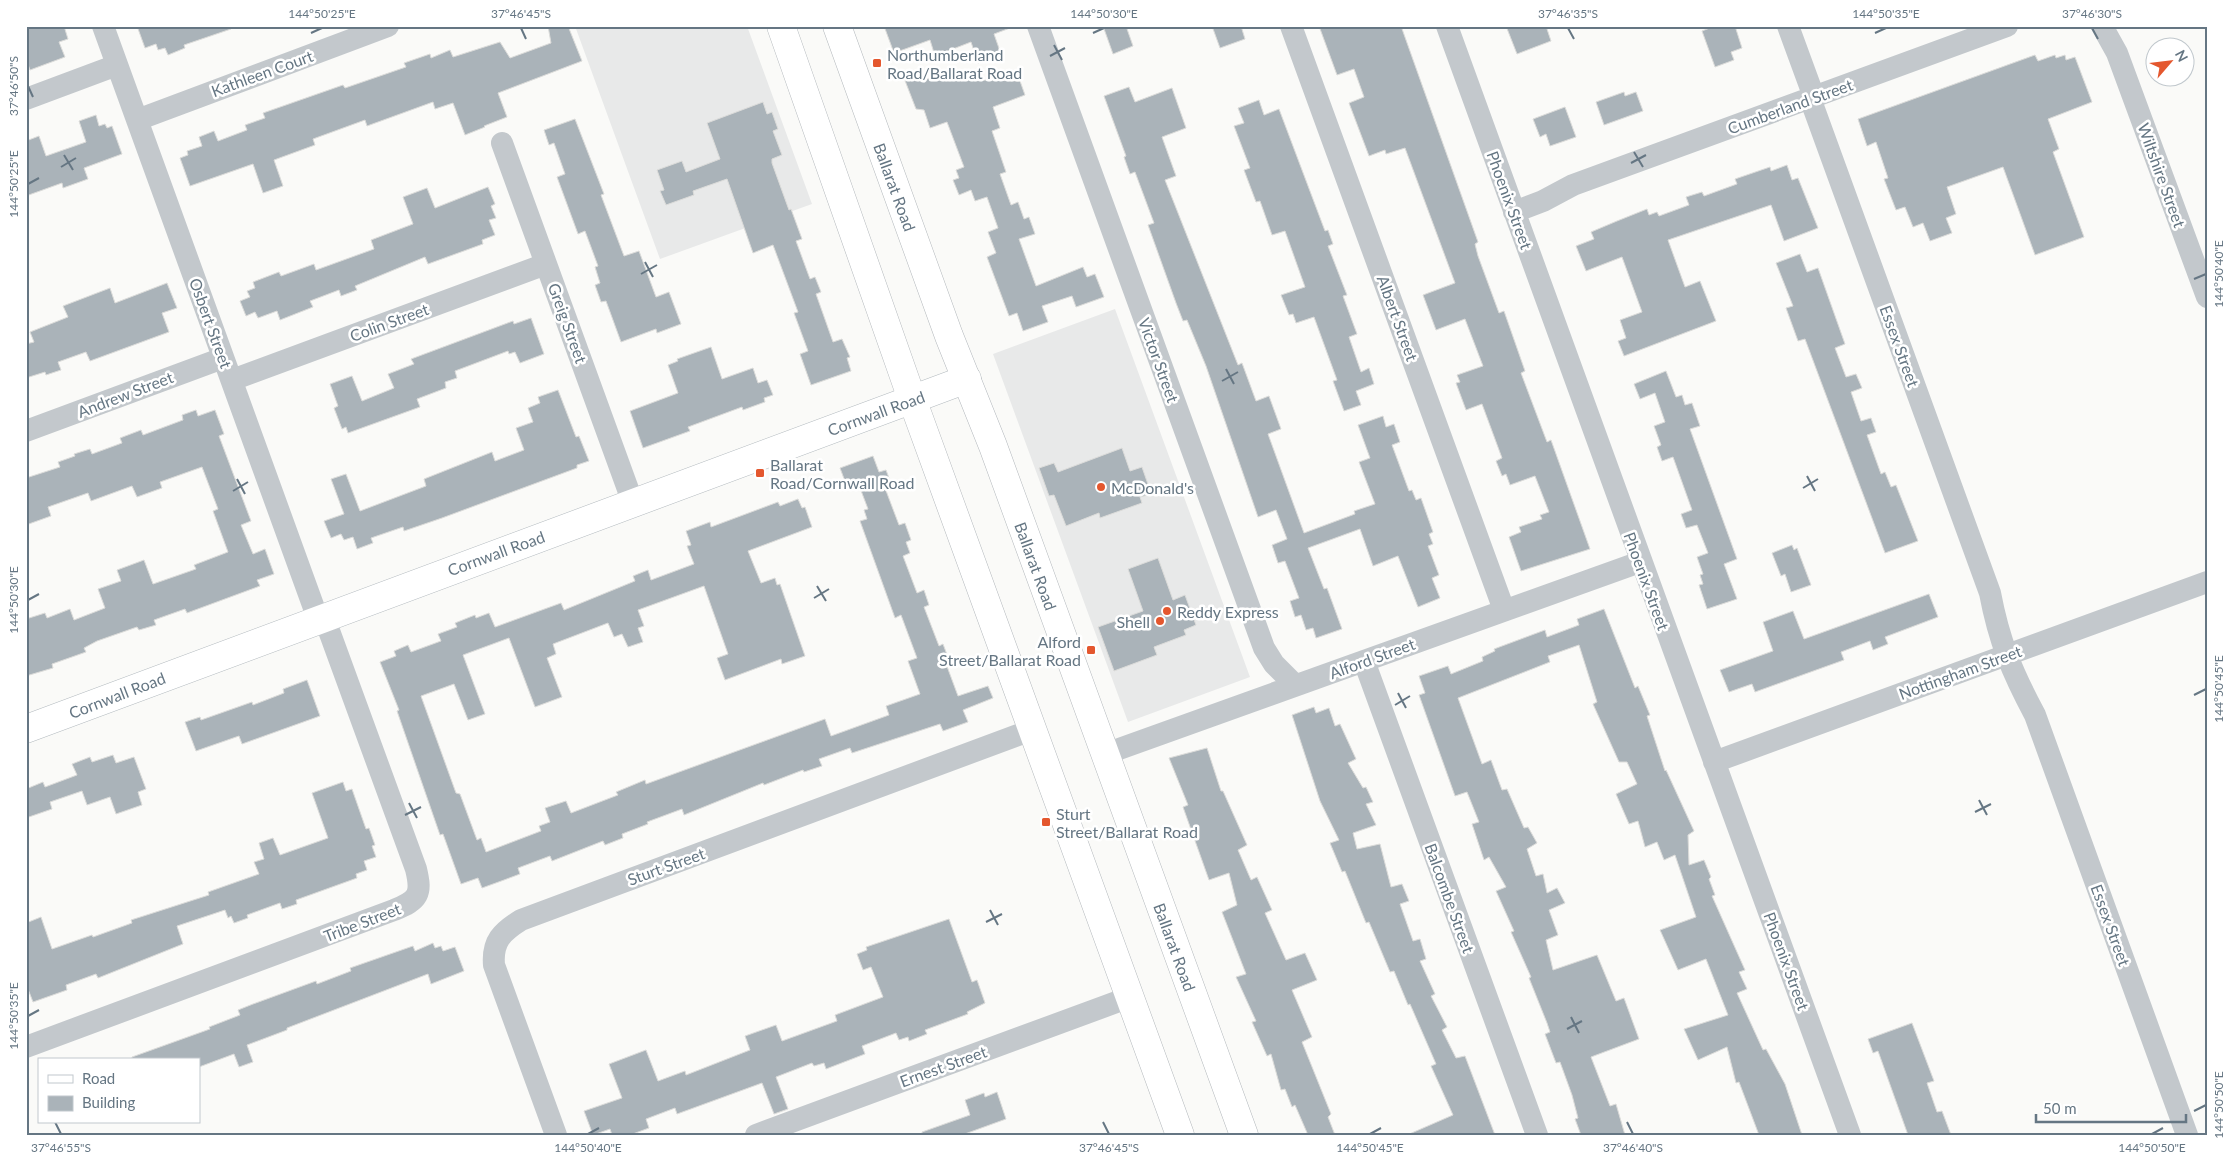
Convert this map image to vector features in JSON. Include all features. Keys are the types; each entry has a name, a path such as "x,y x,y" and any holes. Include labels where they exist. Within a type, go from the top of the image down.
{"main road":[{"path":"781,26 912,400 1034,729 1180,1135"},
{"name":"Ballarat Road","path":"837,26 949,336 967,379 1244,1135"},
{"name":"Cornwall Road","path":"26,729 967,379"}],"street":[{"name":"Osbert Street","path":"104,26 223,358 321,618"},
{"name":"Kathleen Court","path":"137,120 388,26"},
{"name":"Victor Street","path":"1038,26 1264,648 1274,664 1295,685"},
{"name":"Albert Street","path":"1291,26 1504,610"},
{"name":"Phoenix Street","path":"1447,26 1640,562 1850,1135"},
{"name":"Essex Street","path":"1788,26 1812,98 1990,593 2008,626 2012,653 2187,1135"},
{"name":"Cumberland Street","path":"1512,206 1543,200 1573,184 2007,26"},
{"name":"Wiltshire Street","path":"2102,26 2117,53 2207,297"},
{"name":"Wiltshire Street","path":"2113,26 2117,53"},
{"path":"26,99 117,65"},
{"name":"Greig Street","path":"502,143 633,503"},
{"name":"Colin Street","path":"232,380 546,264"},
{"name":"Andrew Street","path":"26,431 223,358"},
{"name":"Alford Street","path":"1104,754 1640,562"},
{"name":"Nottingham Street","path":"1714,762 2207,582"},
{"name":"Tribe Street","path":"26,1047 385,914 402,907 416,898 419,882 416,869 321,618"},
{"name":"Balcombe Street","path":"1364,661 1537,1135"},
{"name":"Sturt Street","path":"556,1135 494,965 495,946 499,936 507,929 521,920 1034,729"},
{"name":"Ernest Street","path":"756,1135 1130,997"}],"shaded area":[{"path":"575,26 747,26 812,204 660,259"},
{"path":"1115,309 1250,677 1128,722 993,354"}],"building":[{"path":"26,26 64,26 68,39 59,42 65,57 30,70 26,59"},
{"path":"137,26 231,26 231,29 184,45 185,48 168,55 165,48 158,50 156,44 145,48"},
{"path":"548,26 568,26 582,61 498,93 507,117 485,127 465,135 453,103 435,109 433,102 367,126 365,120 313,139 315,145 274,160 283,186 263,193 253,164 190,186 180,158 188,155 187,151 202,146 199,137 214,131 218,141 247,130 245,125 265,118 263,113 343,85 345,88 406,67 404,63 430,54 431,58 450,50 453,57 500,42 510,58 551,43"},
{"path":"884,26 1010,26 1010,28 994,34 1001,54 978,63 971,42 935,56 930,40 894,53"},
{"path":"1103,26 1126,26 1133,46 1113,54"},
{"path":"1212,26 1241,26 1245,39 1220,48"},
{"path":"1319,26 1401,26 1478,242 1475,244 1478,256 1499,313 1504,311 1525,371 1521,373 1547,442 1551,440 1590,549 1521,571 1509,537 1521,532 1519,527 1542,519 1540,515 1549,512 1535,476 1510,485 1506,474 1502,476 1496,461 1502,458 1482,404 1466,410 1456,383 1460,382 1457,375 1483,366 1465,319 1436,330 1423,295 1455,283 1405,148 1386,154 1385,150 1369,156 1349,103 1364,97 1354,69 1337,75"},
{"path":"1506,26 1546,26 1551,41 1517,54"},
{"path":"1715,26 1735,26 1742,48 1731,52 1734,60 1715,67 1702,31"},
{"path":"2035,55 2038,61 2055,55 2056,58 2065,55 2066,60 2075,57 2092,102 2048,119 2059,149 2053,152 2084,237 2035,255 2003,167 1947,187 1956,214 1946,218 1952,233 1930,241 1923,223 1913,227 1905,207 1896,210 1884,179 1888,178 1876,142 1867,146 1858,119"},
{"path":"904,78 1020,81 1025,95 993,107 1000,128 992,131 1006,172 1000,174 1011,205 1018,202 1024,219 1029,217 1035,234 1019,239 1036,286 1083,267 1087,277 1095,274 1104,297 1076,307 1072,296 1042,306 1048,322 1023,331 1017,313 1009,316 987,257 996,253 988,232 998,228 987,197 975,201 971,190 959,195 953,180 959,178 956,170 964,167 947,122 930,128 924,110 916,109"},
{"path":"1129,87 1135,102 1172,88 1186,128 1162,137 1176,176 1165,180 1238,365 1242,363 1256,401 1269,396 1281,429 1268,434 1304,533 1355,514 1354,511 1375,504 1359,462 1370,458 1358,425 1383,416 1386,427 1394,424 1400,442 1392,445 1409,491 1412,490 1416,500 1421,498 1433,532 1429,534 1433,544 1428,546 1439,575 1432,578 1440,598 1418,607 1398,556 1373,566 1360,529 1308,548 1324,589 1327,588 1342,629 1316,638 1313,628 1306,630 1301,615 1295,617 1290,601 1299,598 1285,561 1278,563 1272,545 1287,539 1276,510 1258,517 1206,366 1187,320 1183,321 1176,303 1148,225 1154,223 1135,172 1130,174 1124,157 1126,156 1104,96"},
{"path":"1624,92 1625,96 1636,92 1643,111 1604,125 1596,102"},
{"path":"1259,100 1264,115 1279,109 1325,231 1328,230 1333,244 1328,246 1347,295 1343,296 1357,334 1349,337 1361,372 1369,368 1374,384 1356,391 1361,405 1344,411 1333,381 1337,380 1314,317 1296,323 1293,314 1289,315 1281,295 1305,287 1285,231 1272,235 1260,201 1256,202 1244,170 1250,168 1234,126 1244,123 1238,108"},
{"path":"763,102 767,114 772,112 778,129 773,131 782,155 772,159 772,163 802,239 796,241 810,279 815,277 821,292 816,294 833,342 842,339 850,357 847,358 851,371 811,385 800,354 808,351 794,313 798,312 773,245 753,253 727,179 693,191 694,195 666,205 660,191 664,190 657,170 682,161 686,172 720,159 707,123"},
{"path":"1565,107 1576,137 1550,146 1546,134 1540,137 1533,119"},
{"path":"96,115 99,126 105,124 107,128 112,126 122,154 84,168 88,179 63,188 62,183 26,196 26,141 39,136 46,156 86,142 79,121"},
{"path":"575,119 604,194 601,195 624,256 639,251 656,297 669,292 681,324 657,333 656,329 621,342 606,301 601,302 595,285 600,283 595,267 598,266 585,231 578,234 557,177 565,174 554,143 549,145 544,130"},
{"path":"1787,165 1792,180 1798,178 1818,228 1784,241 1771,205 1668,240 1685,287 1700,281 1716,321 1624,356 1618,341 1626,338 1620,320 1642,312 1622,257 1586,271 1576,246 1594,239 1591,232 1647,209 1649,215 1657,212 1659,216 1689,205 1686,197 1702,192 1704,196 1737,184 1735,179 1770,167 1771,171"},
{"path":"488,187 495,204 491,206 496,218 489,220 495,235 482,240 483,244 428,264 425,257 355,286 357,290 341,296 339,290 310,301 313,307 280,320 277,311 258,318 255,312 246,316 240,301 250,297 247,291 255,288 253,282 279,272 281,276 314,264 316,270 374,249 371,240 413,224 403,197 427,188 435,208"},
{"path":"1800,254 1807,272 1818,268 1845,344 1835,348 1846,377 1856,374 1862,388 1851,392 1861,421 1871,418 1876,432 1867,435 1881,474 1885,472 1891,487 1896,485 1918,541 1885,553 1805,339 1798,341 1786,308 1793,306 1776,263"},
{"path":"167,283 177,308 162,313 169,332 90,361 86,352 58,362 61,370 46,375 45,372 26,378 26,344 34,342 30,332 68,317 63,306 110,288 115,303"},
{"path":"531,318 544,354 520,363 515,352 509,354 508,351 455,371 457,378 445,382 446,388 417,399 420,407 348,433 346,427 342,429 334,408 338,406 330,384 352,376 362,401 394,388 388,374 414,364 411,359 513,321 514,324"},
{"path":"711,347 722,379 753,368 758,383 767,380 773,395 764,398 765,402 743,410 742,407 688,427 690,431 643,448 630,411 678,393 668,365 678,361 677,359"},
{"path":"1666,371 1676,397 1682,395 1685,405 1692,403 1700,426 1690,429 1737,559 1724,564 1737,599 1707,609 1699,585 1703,584 1700,575 1703,574 1697,557 1708,553 1697,525 1686,528 1681,514 1692,510 1673,457 1662,461 1657,447 1661,445 1654,426 1665,422 1655,393 1640,399 1634,384"},
{"path":"558,390 576,437 579,436 589,461 577,465 577,468 442,518 404,531 403,527 371,538 373,543 357,549 353,537 344,540 341,534 331,538 324,521 344,514 331,479 346,474 360,511 426,486 424,479 492,452 495,461 524,450 516,428 533,422 528,408 540,403 538,397"},
{"path":"196,410 198,416 215,410 224,434 219,436 251,521 241,525 253,554 265,549 274,574 257,580 260,586 187,613 185,609 154,620 156,625 139,630 137,627 97,641 84,648 86,652 52,664 53,668 26,676 26,619 45,613 47,618 70,609 74,620 105,608 98,589 121,581 117,570 144,560 153,584 196,569 194,565 228,552 213,511 218,509 202,467 160,482 162,488 137,497 132,486 91,501 88,493 48,507 51,516 26,525 26,478 60,467 58,462 75,456 74,454 90,449 92,454 122,443 120,438 141,430 143,435 183,420 182,415"},
{"path":"1122,448 1130,471 1142,467 1150,490 1147,492 1148,495 1140,497 1142,503 1100,518 1099,513 1066,526 1054,495 1049,496 1039,468 1054,463 1058,472"},
{"path":"873,456 879,472 886,470 892,486 885,488 899,525 905,523 911,540 906,542 910,553 903,556 917,593 924,590 929,605 924,607 939,646 943,644 949,660 945,661 958,696 988,686 993,698 963,710 968,722 943,731 940,724 852,753 850,748 819,759 822,766 804,772 803,770 764,785 763,783 684,815 682,809 647,822 648,824 622,834 623,838 605,845 603,841 552,861 550,856 518,868 520,874 482,888 478,878 461,884 443,834 440,835 397,711 399,710 380,662 396,656 394,651 408,645 411,652 441,641 438,634 457,627 455,623 475,615 476,618 489,613 495,627 561,603 564,610 635,581 633,576 648,570 651,580 694,564 687,546 691,545 686,531 710,522 711,527 778,502 780,506 798,499 802,508 805,507 812,527 748,551 761,583 775,578 777,585 780,584 805,656 782,664 781,659 725,680 717,658 728,654 704,586 638,610 644,626 638,628 643,642 628,647 622,634 614,637 608,623 553,644 556,654 547,658 562,697 535,707 509,638 463,655 485,714 468,720 454,684 421,696 456,793 460,794 477,840 481,838 486,852 541,831 539,826 550,822 545,808 566,801 571,813 618,795 616,792 645,780 646,784 825,719 831,736 889,715 886,706 920,694 908,661 917,658 901,615 895,618 860,521 867,519 864,510 868,509 857,480 846,484 840,468"},
{"path":"1792,545 1794,550 1797,548 1811,585 1791,592 1785,574 1781,576 1772,553"},
{"path":"1158,558 1173,600 1185,595 1196,625 1184,630 1186,635 1154,647 1157,655 1114,671 1098,627 1143,611 1128,569"},
{"path":"1929,594 1938,617 1885,637 1888,644 1873,650 1870,641 1841,652 1844,660 1755,692 1752,684 1729,692 1720,670 1773,651 1763,622 1793,611 1804,639"},
{"path":"1604,609 1635,688 1638,686 1650,715 1647,716 1665,771 1694,831 1688,835 1689,865 1704,860 1711,877 1709,879 1715,895 1712,896 1745,970 1739,972 1747,989 1737,993 1763,1050 1766,1049 1785,1084 1802,1135 1759,1135 1739,1082 1736,1083 1727,1047 1698,1060 1684,1029 1728,1015 1706,959 1678,970 1660,930 1696,917 1675,855 1664,860 1657,842 1645,847 1638,821 1629,824 1616,794 1637,784 1627,762 1619,762 1593,704 1597,702 1579,645 1548,656 1550,662 1458,698 1482,764 1491,760 1502,790 1507,789 1524,828 1528,827 1537,843 1527,849 1536,876 1543,874 1547,893 1557,888 1565,903 1549,910 1558,935 1546,940 1553,970 1597,955 1616,1001 1624,998 1639,1039 1591,1057 1610,1106 1616,1104 1625,1135 1581,1135 1575,1119 1578,1118 1572,1095 1560,1062 1556,1063 1545,1034 1550,1032 1529,978 1531,977 1511,932 1514,931 1496,891 1506,887 1489,857 1484,860 1472,824 1479,822 1467,792 1455,796 1419,695 1425,693 1419,676 1448,666 1451,674 1483,661 1482,657 1495,651 1494,649 1545,630 1547,637 1579,625 1577,619"},
{"path":"307,680 320,716 242,744 239,736 196,751 185,722 200,717 201,720 252,702 253,705 284,693 283,689"},
{"path":"1314,707 1316,713 1329,708 1335,726 1340,724 1356,759 1348,763 1363,788 1366,787 1373,802 1366,804 1376,825 1353,833 1357,849 1380,844 1391,887 1402,884 1409,901 1400,904 1413,941 1420,939 1426,959 1420,961 1435,994 1431,996 1447,1027 1442,1030 1456,1058 1465,1056 1495,1135 1407,1135 1453,1115 1431,1066 1436,1064 1410,1004 1408,1005 1394,971 1390,972 1369,922 1366,923 1345,871 1342,872 1330,843 1339,840 1320,801 1292,715"},
{"path":"1207,748 1221,791 1223,791 1247,845 1238,850 1251,880 1257,877 1272,910 1265,913 1286,960 1305,953 1317,980 1292,990 1312,1037 1302,1042 1331,1114 1328,1117 1335,1135 1308,1135 1295,1105 1292,1107 1285,1089 1281,1090 1271,1054 1267,1056 1252,1022 1256,1021 1236,977 1246,974 1222,912 1237,905 1229,873 1209,880 1183,807 1188,805 1169,758"},
{"path":"113,755 116,763 134,757 146,789 138,792 142,805 116,814 110,797 87,805 82,791 50,802 52,809 26,818 26,789 43,782 45,787 77,775 72,764 90,757 92,762"},
{"path":"343,782 346,791 352,789 366,829 369,828 375,845 372,846 376,857 364,861 367,870 356,874 357,878 296,900 297,904 282,909 280,903 247,915 248,918 234,923 231,916 228,918 225,910 177,926 183,944 98,978 96,974 66,985 67,990 33,1002 26,984 26,923 41,917 52,949 132,923 131,920 209,895 208,892 259,874 254,862 264,859 259,843 273,838 280,855 328,838 312,793"},
{"path":"949,919 972,982 977,980 985,1003 967,1012 968,1014 925,1030 927,1034 909,1041 908,1037 899,1040 896,1033 862,1046 865,1054 826,1069 824,1063 814,1066 812,1063 776,1077 788,1109 774,1114 762,1083 677,1114 675,1108 646,1119 649,1128 630,1135 612,1135 610,1129 593,1135 584,1111 622,1098 609,1064 646,1050 658,1081 685,1071 686,1075 750,1050 745,1036 776,1025 782,1041 837,1021 835,1015 883,997 871,967 863,970 857,954 867,950 866,947"},
{"path":"433,943 435,948 441,946 443,951 455,947 464,971 431,984 428,974 247,1045 253,1062 239,1067 234,1054 200,1067 200,1058 132,1058 210,1029 209,1027 240,1015 238,1010 253,1004 316,981 317,984 351,971 350,968 413,946 415,951"},
{"path":"1912,1023 1934,1081 1927,1083 1937,1112 1942,1111 1951,1135 1908,1135 1878,1051 1873,1053 1868,1039"},
{"path":"997,1092 1006,1119 962,1135 922,1135 922,1132 970,1115 965,1100 984,1093 985,1097"}],"place":[{"name":"Northumberland Road/Ballarat Road","path":"877,63"},
{"name":"Ballarat Road/Cornwall Road","path":"760,473"},
{"name":"McDonald's","path":"1101,487"},
{"name":"Reddy Express","path":"1167,611"},
{"name":"Shell","path":"1160,621"},
{"name":"Alford Street/Ballarat Road","path":"1091,650"},
{"name":"Sturt Street/Ballarat Road","path":"1046,822"}]}
